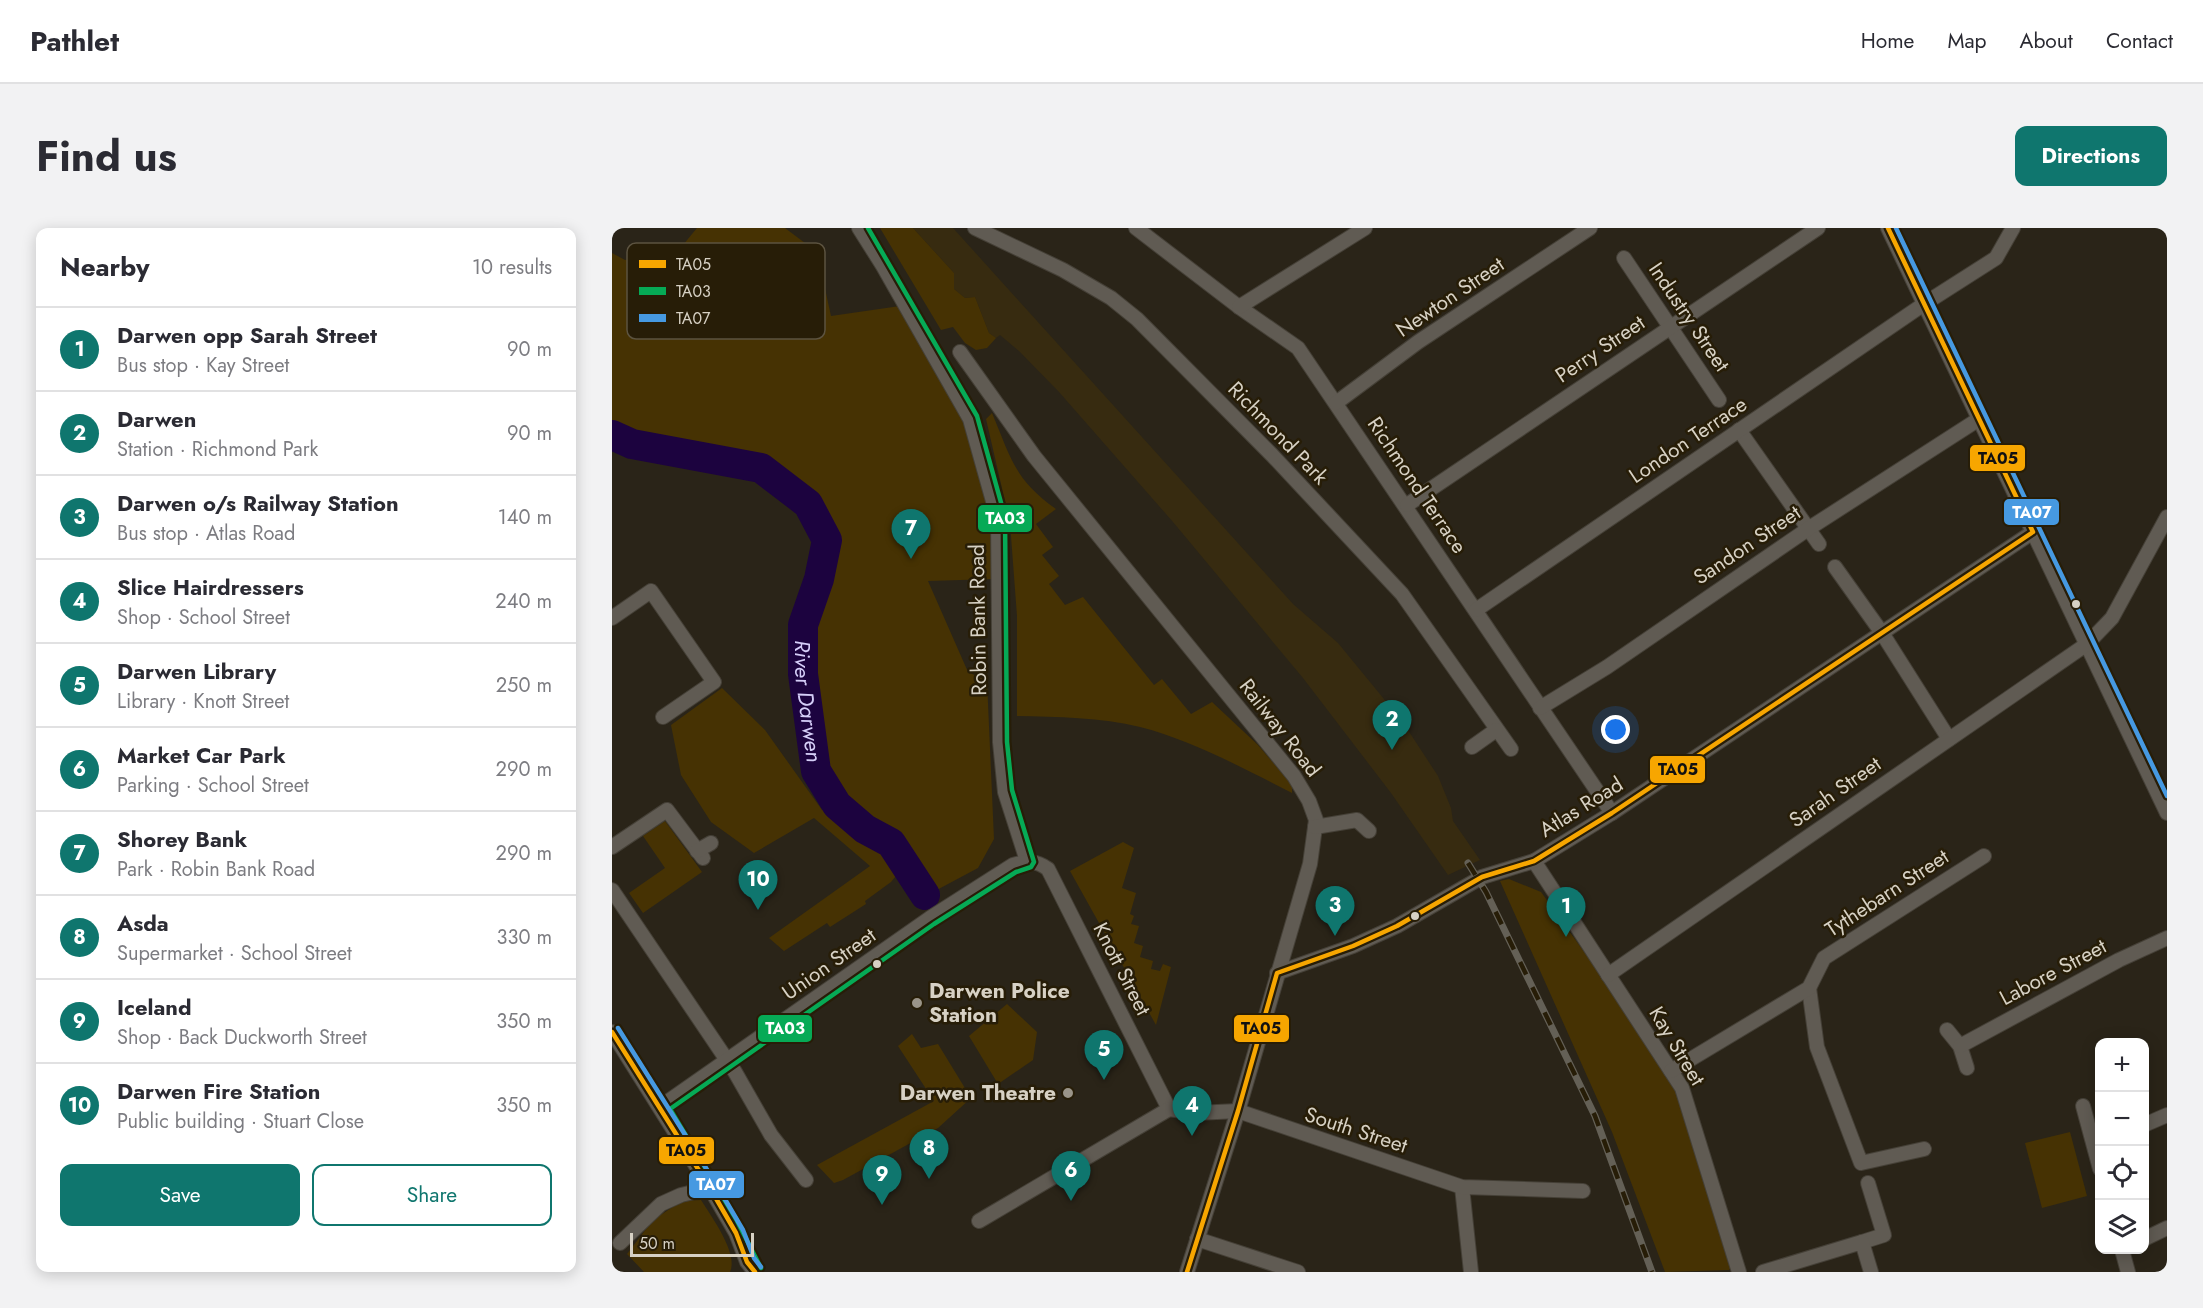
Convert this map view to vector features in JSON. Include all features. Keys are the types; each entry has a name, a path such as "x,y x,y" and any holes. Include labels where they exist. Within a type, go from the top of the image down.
{"street":[{"name":"Robin Bank Road","path":"859,228 884,266 970,418 998,519 1000,742 1005,792 1027,861"},
{"name":"Richmond Park","path":"975,228 1063,270 1111,298 1137,319 1272,455 1402,594 1511,749"},
{"name":"Richmond Terrace","path":"1137,228 1239,307 1298,348 1407,506 1612,813"},
{"path":"1239,307 1365,228"},
{"name":"Newton Street","path":"1336,403 1418,342 1590,228"},
{"name":"Perry Street","path":"1407,506 1818,228"},
{"path":"1888,228 2167,813"},
{"name":"London Terrace","path":"1476,610 1924,304 1996,258 2013,228"},
{"name":"Industry Street","path":"1624,258 1719,400"},
{"name":"Railway Road","path":"960,352 1034,456 1294,776 1309,801 1316,828 1309,885 1277,973 1238,1111 1187,1272"},
{"name":"Sandon Street","path":"1540,708 1607,667 1808,529 1979,418"},
{"path":"1739,430 1819,544"},
{"name":"Sarah Street","path":"1608,975 2087,644 2112,618 2167,517"},
{"name":"Atlas Road","path":"1277,973 1353,946 1422,913 1482,877 1534,861 1612,813 2033,532"},
{"path":"1835,567 1882,633 1949,739"},
{"path":"612,618 651,591 714,682 663,717"},
{"path":"1472,747 1496,730"},
{"path":"612,847 668,810 700,855 711,843"},
{"path":"1316,828 1357,820 1369,831"},
{"name":"Tythebarn Street","path":"1809,988 1824,958 1984,856"},
{"name":"Union Street","path":"660,1107 930,918 1013,865 1027,861"},
{"name":"Knott Street","path":"1027,861 1040,863 1048,869 1169,1109"},
{"name":"Kay Street","path":"1534,861 1682,1088 1739,1272"},
{"path":"612,890 726,1062 735,1072 771,1135 806,1180"},
{"name":"Labore Street","path":"1960,1046 2119,960 2167,938"},
{"path":"1671,1071 1809,988 1816,1047 1861,1163 1924,1149"},
{"path":"1947,1030 1960,1046 1967,1068"},
{"path":"612,1032 710,1188 736,1233 750,1269"},
{"path":"2083,1106 2097,1146"},
{"path":"979,1221 1169,1109 1196,1113 1238,1111"},
{"name":"South Street","path":"1238,1111 1462,1187 1583,1191"},
{"path":"2149,1123 2167,1114"},
{"path":"1763,1272 1884,1235 1868,1183"},
{"path":"1462,1187 1471,1272"},
{"path":"620,1243 661,1204 681,1195 710,1188"},
{"path":"2149,1237 2167,1228"},
{"path":"1197,1239 1298,1272"},
{"path":"1862,1242 1871,1272"},
{"path":"2124,1254 2128,1272"}],"shaded area":[{"path":"697,228 785,228 805,243 685,243"},
{"path":"880,228 913,228 954,273 954,289 965,298 975,297 989,333 996,338 987,348 976,350 965,343 953,327 941,330"},
{"path":"913,228 953,228 1293,604 1338,643 1402,721 1438,776 1451,808 1453,821 1480,860 1448,875 1391,793 1303,678 1173,522 1059,392 1019,351 1000,335 996,338 989,333 975,297 965,298 954,289 954,273"},
{"path":"612,253 627,259 627,339 825,339 825,289 831,316 900,306 968,420 993,521 994,579 928,581 968,672 987,681 994,839 978,868 933,892 908,861 891,882 865,901 866,904 830,927 827,923 784,951 769,938 870,866 814,818 754,853 711,822 681,775 671,725 722,688 765,730 822,810 841,796 830,782 821,744 809,651 812,636 808,642 811,619 822,589 832,539 812,502 765,465 700,447 630,436 612,425"},
{"path":"992,413 1015,467 1031,488 1056,509 1036,524 1053,547 1042,555 1059,576 1049,584 1065,605 1083,597 1154,685 1162,679 1191,714 1212,702 1258,745 1292,785 1292,793 1198,747 1159,732 1094,719 1017,716 1017,616 1010,523 986,419"},
{"path":"665,821 702,872 643,913 629,893 665,868 643,836"},
{"path":"1123,842 1134,848 1122,888 1136,893 1130,914 1134,916 1131,924 1139,926 1134,943 1143,946 1140,957 1153,961 1151,969 1160,971 1163,964 1171,967 1156,1025 1070,871"},
{"path":"1509,879 1541,892 1682,1088 1736,1262 1729,1270 1665,1272 1612,1132 1500,881"},
{"path":"1007,1004 1037,1032 1033,1060 998,1084 969,1036"},
{"path":"912,1034 921,1048 938,1044 971,1098 938,1128 834,1183 817,1165 934,1101 898,1046"},
{"path":"2070,1132 2087,1196 2042,1208 2025,1143"},
{"path":"701,1200 717,1225 731,1255 730,1272 644,1272 627,1254 653,1220 682,1201"}],"waterway":[{"name":"River Darwen","path":"612,435 632,444 761,468 808,504 827,540 819,579 803,625 803,674 816,771 837,805 865,829 891,843 925,895"}],"railway":[{"path":"1468,863 1486,892 1595,1116 1652,1272"}],"transit line":[{"name":"TA03","path":"761,1268 736,1219 670,1109 934,924 1016,872 1031,867 1034,862 1012,790 1007,742 1005,517 977,416 868,228"},
{"name":"TA05","path":"1187,1272 1238,1111 1277,973 1353,946 1397,926 1482,877 1534,861 1612,813 2033,532 1888,228"},
{"name":"TA07","path":"1896,228 2167,796"},
{"name":"TA07","path":"618,1028 716,1184 743,1230 754,1258 761,1267"},
{"name":"TA05","path":"612,1032 710,1188 736,1233 747,1262 755,1272"}],"place":[{"name":"Shorey Bank","path":"911,559"},
{"name":"Darwen","path":"1392,750"},
{"name":"Darwen Fire Station","path":"758,910"},
{"name":"Darwen o/s Railway Station","path":"1335,936"},
{"name":"Darwen opp Sarah Street","path":"1566,937"},
{"name":"Darwen Police Station","path":"917,1003"},
{"name":"Darwen Library","path":"1104,1080"},
{"name":"Darwen Theatre","path":"1068,1093"},
{"name":"Slice Hairdressers","path":"1192,1136"},
{"name":"Asda","path":"929,1179"},
{"name":"Market Car Park","path":"1071,1201"},
{"name":"Iceland","path":"882,1205"}]}
